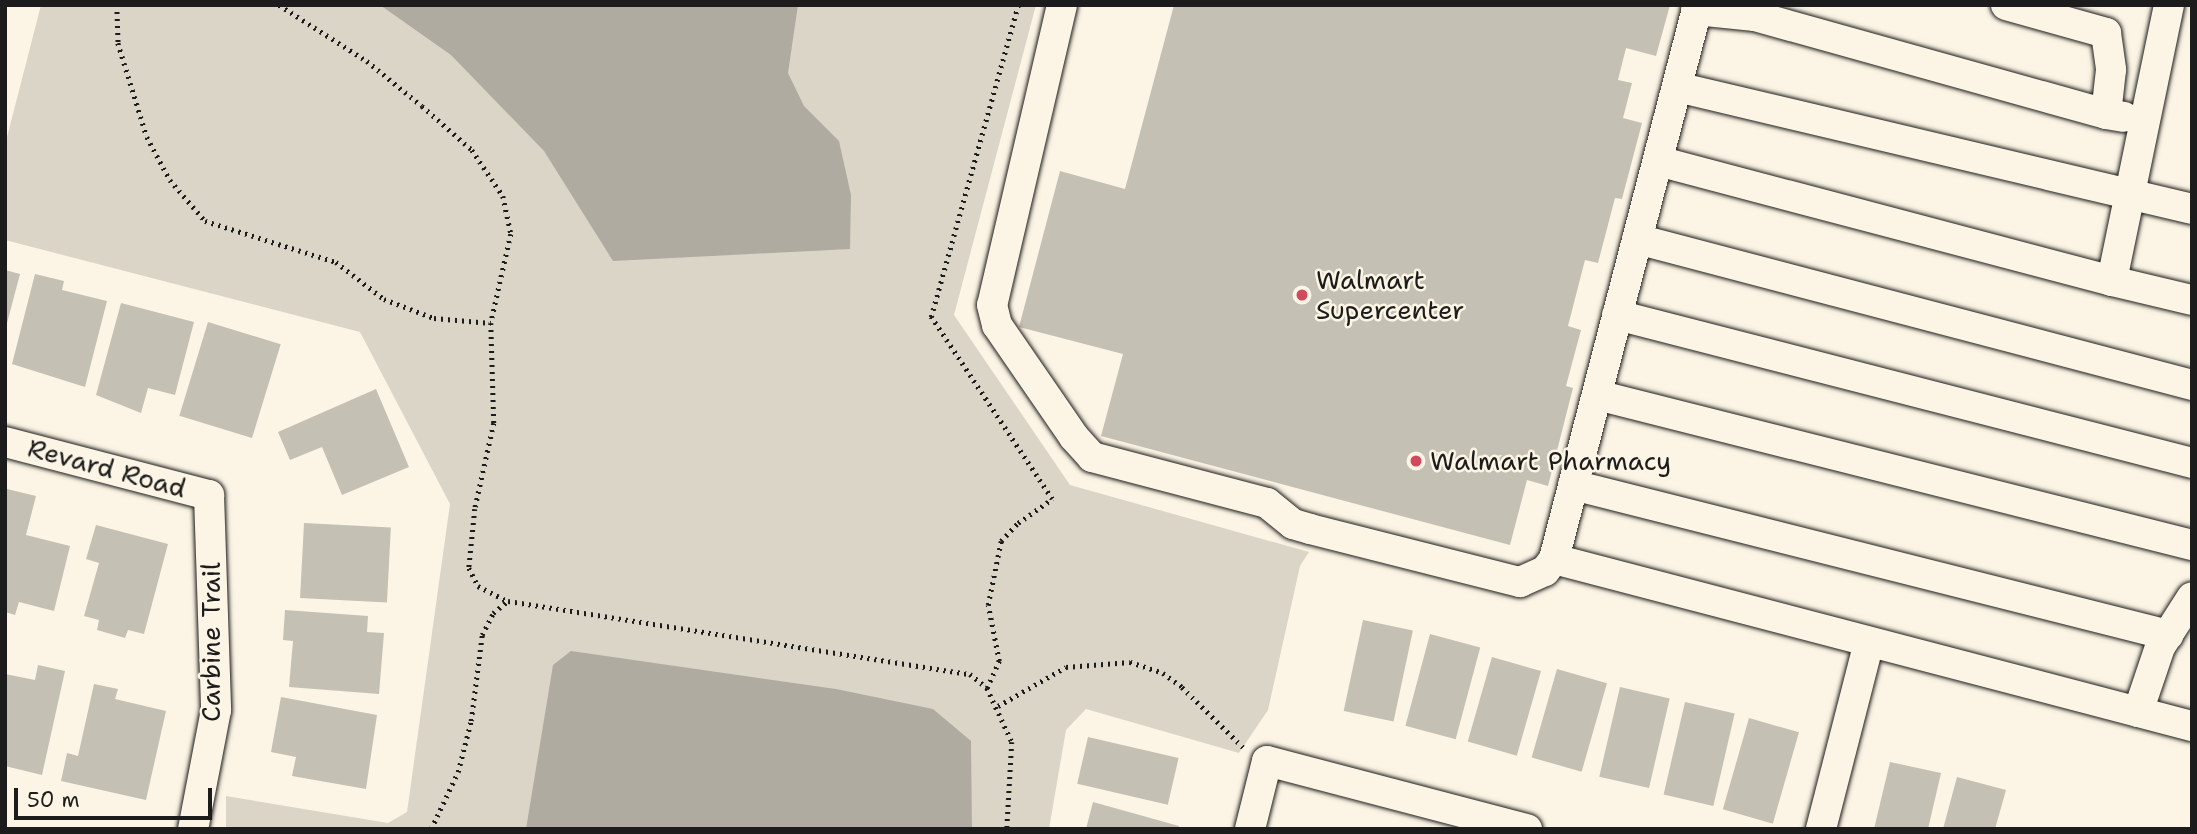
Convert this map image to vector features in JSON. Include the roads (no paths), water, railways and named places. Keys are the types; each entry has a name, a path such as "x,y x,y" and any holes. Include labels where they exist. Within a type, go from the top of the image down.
{"street":[{"path":"1062,5 992,305 997,325 1074,437 1092,457 1267,503 1293,524 1310,530 1520,582 1545,571 1554,559 1697,8 1757,10 2106,114 2144,120"},
{"path":"2006,5 2106,33 2111,70 2106,114"},
{"path":"2112,281 2144,120 2176,13"},
{"path":"1677,87 2192,209"},
{"path":"1658,161 2192,300"},
{"path":"1637,239 2192,385"},
{"path":"1617,315 2192,463"},
{"path":"1597,395 2192,545"},
{"name":"Revard Road","path":"5,442 209,495"},
{"path":"1573,485 2168,635"},
{"name":"Carbine Trail","path":"193,829 216,710 209,495"},
{"path":"1554,559 2192,726"},
{"path":"2138,712 2148,677 2168,635 2192,597"},
{"path":"1821,829 1869,642"},
{"path":"1250,829 1266,766 1527,829"}],"place":[{"name":"Walmart Supercenter","path":"1302,295"},
{"name":"Walmart Pharmacy","path":"1416,461"}]}
